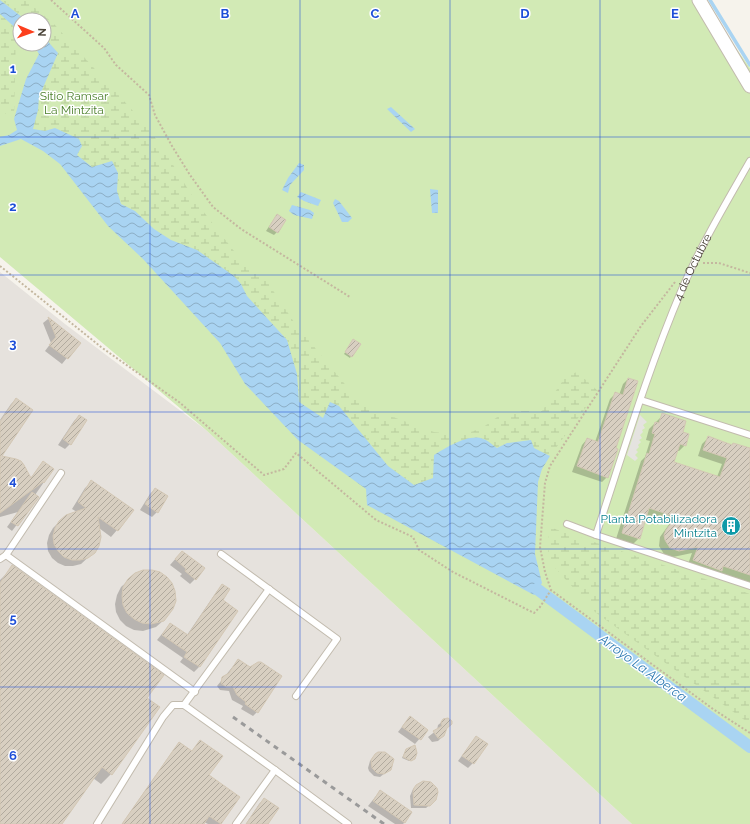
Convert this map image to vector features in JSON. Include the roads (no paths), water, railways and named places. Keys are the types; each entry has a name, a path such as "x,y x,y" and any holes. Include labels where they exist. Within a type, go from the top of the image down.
{"street":[{"path":"699,0 750,86"}],"lane":[{"name":"4 de Octubre","path":"596,535 647,380 682,288 715,223 750,161"},
{"path":"641,400 750,435"},
{"path":"0,559 6,554 61,473"},
{"path":"567,524 750,586"},
{"path":"6,554 195,692"},
{"path":"221,554 337,639 296,696"},
{"path":"184,706 269,589"},
{"path":"97,824 173,705 184,706 348,824"},
{"path":"236,824 275,770"}],"water":[{"path":"0,0 16,12 12,12 12,25 0,14"},
{"path":"52,46 58,53 39,97 38,110 33,129 45,131 55,128 79,139 82,146 77,155 92,167 112,161 118,173 117,191 121,204 135,211 154,229 171,240 197,250 234,276 241,284 247,296 287,340 297,374 299,402 323,418 330,402 339,406 388,466 414,485 433,478 434,455 458,442 471,438 488,441 497,448 507,443 531,440 534,448 550,456 542,469 538,482 535,554 542,583 534,595 367,505 366,489 298,440 245,384 220,343 143,259 108,226 60,164 43,151 21,139 0,146 0,137 9,135 17,130 14,119 26,79 39,54 38,52 52,52"},
{"path":"391,107 415,129 411,132 387,109"},
{"path":"299,163 304,165 304,170 290,185 288,193 282,190 288,178"},
{"path":"430,189 438,190 438,213 432,213"},
{"path":"301,192 321,200 318,206 297,197"},
{"path":"335,199 339,201 352,218 348,222 342,222 333,203"},
{"path":"292,205 310,210 314,213 312,219 294,215 289,211"}],"waterway":[{"path":"710,0 750,65"},
{"name":"Arroyo La Alberca","path":"537,589 750,747"}],"railway":[{"path":"233,717 384,824"}],"place":[{"name":"Planta Potabilizadora Mintzita","path":"731,526"}],"park label":[{"name":"Sitio Ramsar La Mintzita","path":"74,103"}]}
